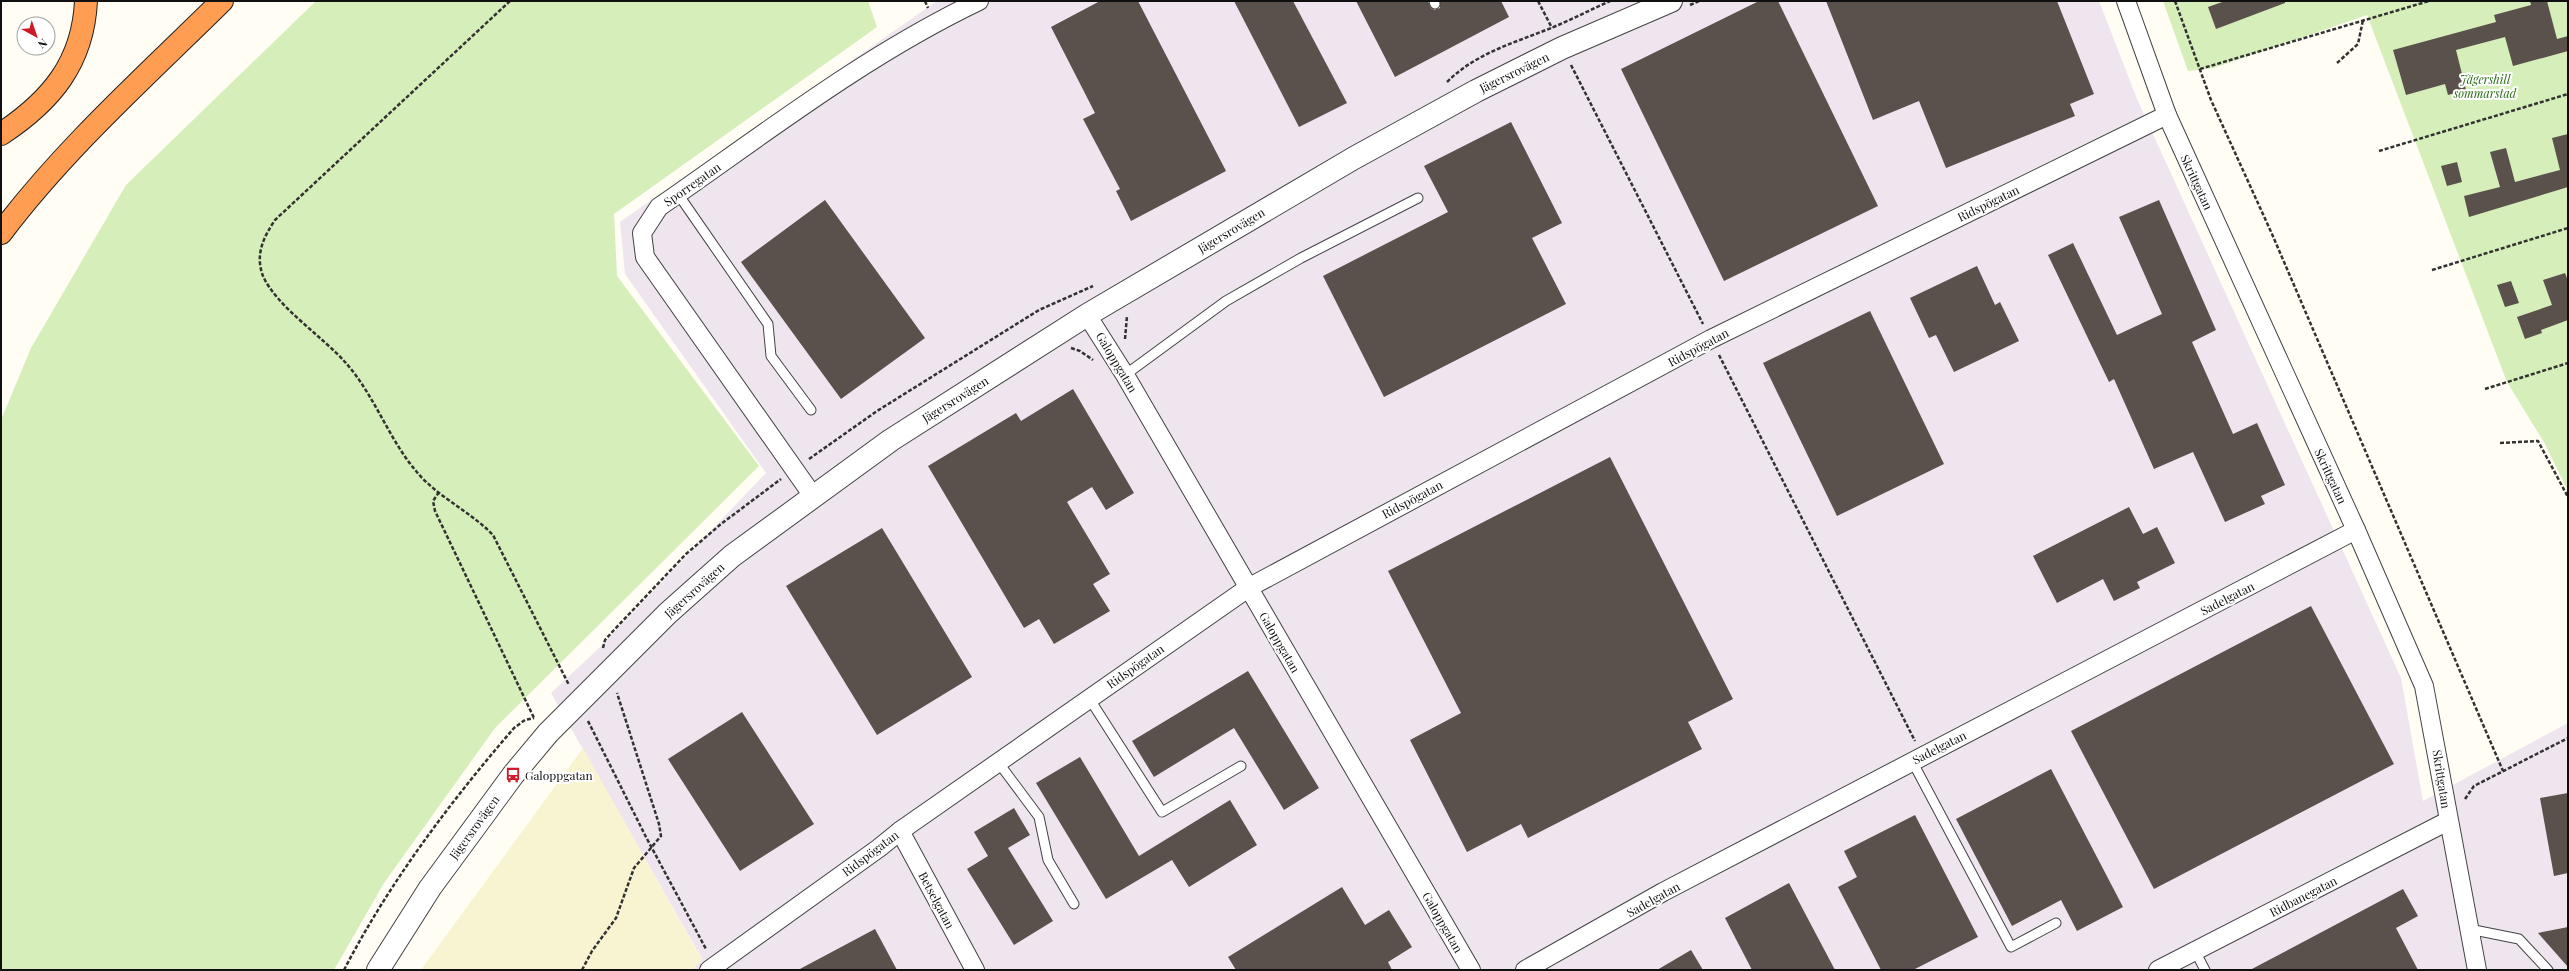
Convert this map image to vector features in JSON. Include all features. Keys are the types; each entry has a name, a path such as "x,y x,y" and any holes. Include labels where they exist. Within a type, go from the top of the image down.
{"highway":[{"path":"1,134 27,117 50,95 66,73 79,44 85,22 86,1"},
{"path":"1,233 47,178 107,115 222,1"}],"street":[{"name":"Sporregatan","path":"813,496 645,257 642,233 659,207 865,65 934,22 979,1"},
{"name":"Jägersrovägen","path":"378,970 430,888 513,775 548,733 668,613 732,556 891,440 1087,315 1354,158 1476,91 1562,48 1671,1"},
{"name":"Skrittgatan","path":"2126,1 2167,115 2356,530 2424,686 2477,970"},
{"name":"Ridspögatan","path":"712,968 879,848 900,831 1248,588 1711,339 2167,115"},
{"name":"Galoppgatan","path":"1087,315 1125,375 1472,970"},
{"name":"Sadelgatan","path":"1525,970 1663,892 2356,530"},
{"name":"Ridbanegatan","path":"2158,970 2448,821"},
{"name":"Betselgatan","path":"900,831 975,970"}],"lane":[{"path":"678,194 768,324 771,356 811,410"},
{"path":"1125,375 1226,301 1302,258 1418,198"},
{"path":"1089,698 1162,812 1241,766"},
{"path":"1918,758 2011,947 2056,923"},
{"path":"998,762 1039,817 1048,860 1074,904"},
{"path":"2469,929 2519,939 2548,970"},
{"path":"2195,951 2205,970"}],"path":[{"path":"510,1 275,220 265,234 260,248 260,263 264,277 270,288 345,362 358,380 402,454 417,473 439,492 483,524 493,535 569,685"},
{"path":"1538,1 1711,339 1918,758"},
{"path":"1446,84 1466,65 1510,42 1552,28 1610,1"},
{"path":"2175,1 2211,100 2272,234 2503,771"},
{"path":"2200,69 2429,1"},
{"path":"2337,63 2358,44 2363,20"},
{"path":"2379,151 2568,94"},
{"path":"2432,270 2568,228"},
{"path":"1066,347 1080,350 1097,366"},
{"path":"2485,389 2568,363"},
{"path":"2500,443 2538,441 2568,497"},
{"path":"439,492 433,501 435,511 535,718"},
{"path":"582,970 592,951 616,918 634,868 661,836 660,824 614,688"},
{"path":"585,716 712,968"},
{"path":"344,970 386,899 456,799 514,728 525,720"},
{"path":"2448,821 2474,786 2568,738"}],"shaded area":[{"path":"937,1 2099,1 2137,99 2401,678 2423,801 2568,723 2568,970 692,970 702,959 551,693 598,649 766,473 625,274 620,222"},
{"path":"583,748 702,960 692,970 421,970"}],"green space":[{"path":"316,1 868,1 877,27 614,214 617,276 759,466 495,728 384,883 334,970 1,970 1,420 31,348 126,185"},
{"name":"Jägershill sommarstad","path":"2163,1 2568,1 2568,491 2545,444 2507,382 2367,15 2214,68 2188,71"}],"building":[{"path":"1100,1 1138,1 1226,171 1131,221 1116,191 1120,189 1083,119 1095,113 1051,27"},
{"path":"1234,1 1293,1 1347,103 1299,127"},
{"path":"1356,1 1428,1 1431,8 1434,10 1440,8 1440,1 1501,1 1509,17 1395,77"},
{"path":"1759,1 1778,1 1878,206 1724,281 1621,69"},
{"path":"1826,1 2057,1 2094,94 2070,104 2075,116 1946,168 1919,101 1873,120"},
{"path":"2225,1 2285,1 2285,3 2216,29 2208,7"},
{"path":"2530,1 2547,1 2557,39 2568,36 2568,51 2513,66 2505,37 2456,50 2466,90 2448,95 2445,84 2406,95 2393,50 2496,22 2494,15 2531,5"},
{"path":"1511,122 1562,223 1532,238 1566,304 1384,397 1323,276 1448,212 1424,166"},
{"path":"2568,134 2568,187 2469,217 2464,196 2500,187 2490,152 2506,148 2515,182 2560,170 2552,138"},
{"path":"2457,162 2462,182 2447,186 2441,166"},
{"path":"825,200 925,338 841,399 741,262"},
{"path":"2159,200 2216,330 2192,342 2233,434 2257,423 2285,485 2261,496 2265,504 2225,522 2193,452 2154,469 2114,379 2109,382 2048,255 2073,243 2117,335 2162,314 2119,217"},
{"path":"1977,266 1995,305 2000,302 2019,341 1954,372 1936,335 1929,338 1910,298"},
{"path":"2565,273 2568,281 2568,320 2541,330 2542,333 2525,339 2517,317 2552,305 2543,280"},
{"path":"2511,281 2519,303 2505,307 2497,285"},
{"path":"1870,311 1944,464 1837,516 1763,363"},
{"path":"1073,389 1134,493 1106,510 1092,487 1067,502 1110,574 1093,584 1110,611 1054,644 1039,619 1024,628 928,466 1016,413 1021,421"},
{"path":"1610,457 1733,699 1688,722 1702,749 1528,838 1521,824 1467,852 1410,740 1461,713 1388,571"},
{"path":"2129,507 2143,534 2157,527 2175,563 2137,582 2140,588 2114,601 2103,579 2057,603 2033,556"},
{"path":"882,528 972,677 877,735 786,586"},
{"path":"2311,606 2394,764 2154,889 2071,731"},
{"path":"1248,671 1319,788 1284,810 1234,728 1154,777 1132,741"},
{"path":"742,712 814,824 740,871 668,759"},
{"path":"1080,757 1139,856 1230,800 1257,845 1189,887 1172,860 1106,899 1036,783"},
{"path":"2051,769 2123,907 2077,931 2061,900 2012,926 1956,819"},
{"path":"2568,793 2568,873 2554,876 2540,798"},
{"path":"1014,808 1030,835 1008,848 1053,921 1014,945 967,869 988,856 974,832"},
{"path":"1915,815 1978,937 1913,970 1881,970 1838,887 1857,877 1844,851"},
{"path":"1789,883 1835,970 1752,970 1725,918"},
{"path":"1342,887 1365,925 1389,910 1412,947 1388,962 1392,970 1236,970 1228,957"},
{"path":"2403,889 2418,916 2396,928 2418,970 2250,970"},
{"path":"2568,927 2568,967 2538,933"},
{"path":"875,929 897,970 798,970"},
{"path":"1691,950 1703,970 1657,970"}],"place":[{"name":"Galoppgatan","path":"513,775"}]}
